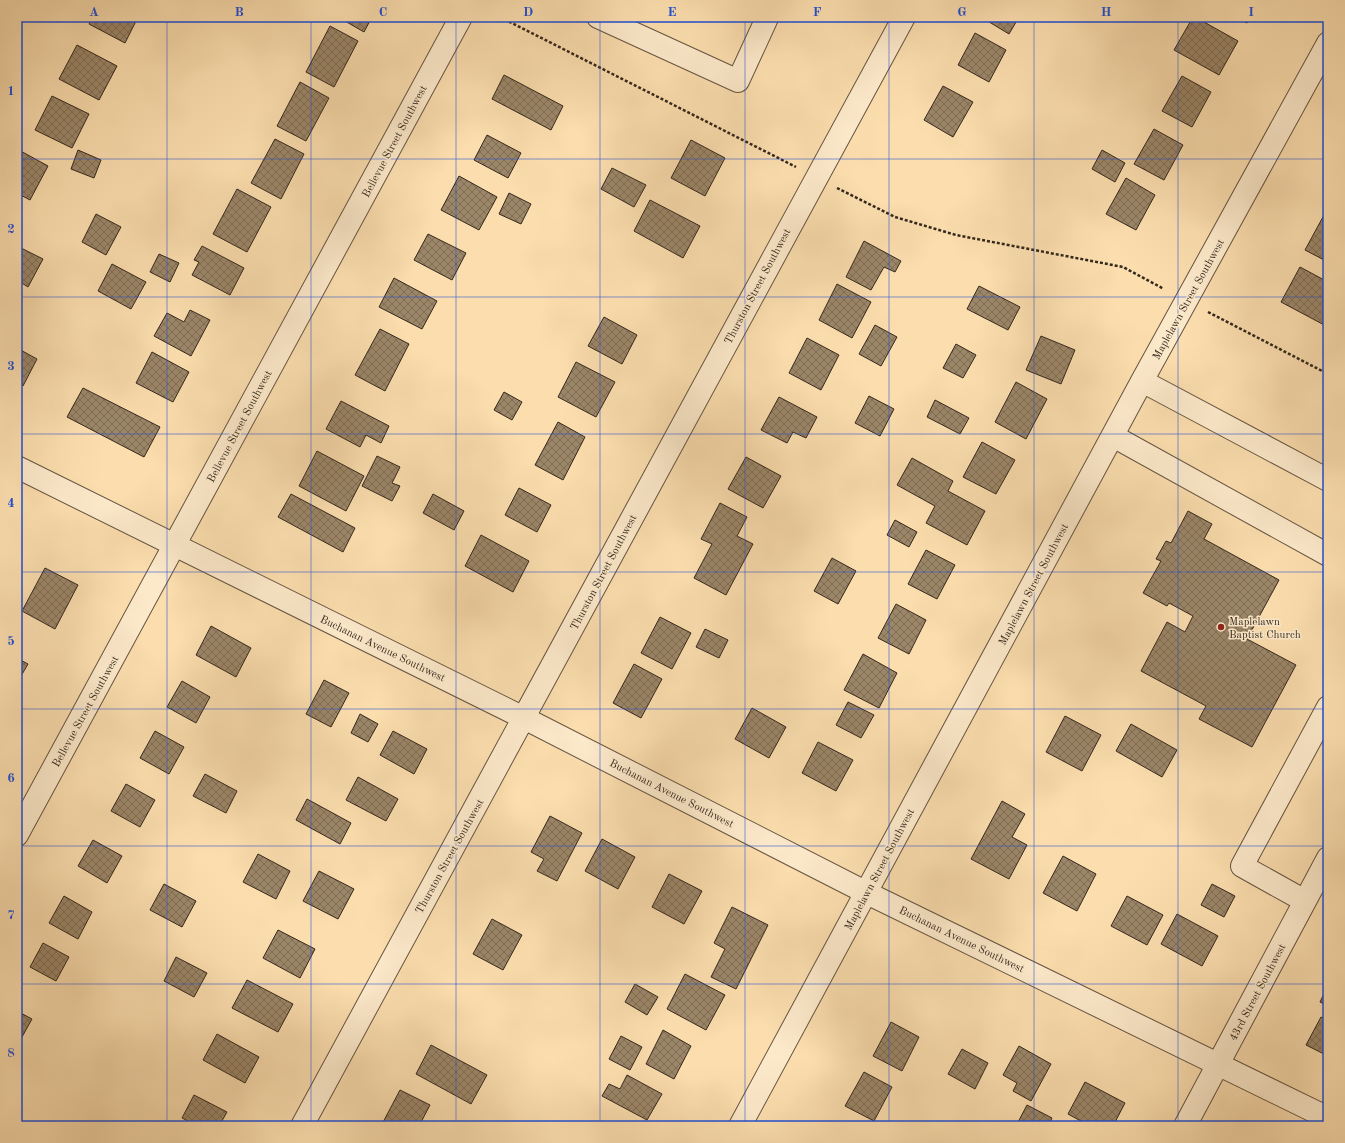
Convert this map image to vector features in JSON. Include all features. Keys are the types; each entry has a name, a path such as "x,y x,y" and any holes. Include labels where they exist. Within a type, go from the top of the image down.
{"street":[{"name":"Bellevue Street Southwest","path":"17,835 461,17"},
{"path":"598,17 738,81 768,18 766,17"},
{"name":"Thurston Street Southwest","path":"302,1126 904,17"},
{"name":"Maplelawn Street Southwest","path":"740,1126 1142,381 1328,44"},
{"path":"1142,381 1328,480"},
{"path":"1113,436 1328,556"},
{"name":"Buchanan Avenue Southwest","path":"17,467 524,718 867,893 1328,1118"},
{"path":"1305,901 1242,866 1328,707"},
{"name":"43rd Street Southwest","path":"1185,1126 1328,858"}],"path":[{"path":"500,17 895,217 956,235 1123,268 1328,374"}],"building":[{"path":"93,17 138,17 125,43 89,24"},
{"path":"338,17 372,17 364,32"},
{"path":"981,17 1019,17 1009,34"},
{"path":"1193,17 1238,41 1219,75 1174,50"},
{"path":"1236,17 1250,17 1247,23"},
{"path":"330,26 358,41 334,87 306,72"},
{"path":"975,33 1006,50 989,82 958,65"},
{"path":"77,45 117,66 99,100 59,79"},
{"path":"504,75 563,106 551,130 492,99"},
{"path":"1182,76 1211,92 1192,127 1162,111"},
{"path":"300,82 329,98 306,141 277,126"},
{"path":"943,86 973,102 953,137 924,120"},
{"path":"52,96 89,114 72,148 35,130"},
{"path":"1154,129 1183,145 1164,180 1134,164"},
{"path":"487,135 521,153 508,178 474,160"},
{"path":"275,139 304,154 281,199 251,183"},
{"path":"691,140 725,158 705,196 671,178"},
{"path":"17,149 48,166 30,200 17,193"},
{"path":"78,150 101,160 94,178 71,169"},
{"path":"1102,150 1125,163 1115,182 1092,169"},
{"path":"612,168 646,185 634,207 601,189"},
{"path":"459,176 497,197 479,230 441,210"},
{"path":"1126,178 1155,195 1136,230 1106,214"},
{"path":"237,189 271,207 247,252 213,234"},
{"path":"509,193 531,204 521,224 499,214"},
{"path":"650,200 700,226 683,258 634,231"},
{"path":"96,214 121,227 106,255 82,242"},
{"path":"1324,215 1328,217 1328,262 1305,250"},
{"path":"428,234 466,253 452,280 414,260"},
{"path":"864,241 901,261 895,272 884,267 871,290 846,277"},
{"path":"202,246 244,268 230,295 192,275 199,262 194,260"},
{"path":"19,247 43,259 28,287 17,280 17,251"},
{"path":"159,254 179,263 170,282 150,272"},
{"path":"112,264 146,282 131,309 98,291"},
{"path":"1300,267 1328,282 1328,327 1281,302"},
{"path":"394,278 437,301 422,329 379,307"},
{"path":"837,284 871,302 852,338 819,320"},
{"path":"979,286 1020,307 1008,330 967,309"},
{"path":"190,310 210,320 191,356 154,336 167,313 184,322"},
{"path":"604,317 637,335 622,364 588,346"},
{"path":"875,325 897,337 881,366 859,354"},
{"path":"380,329 409,344 385,391 355,375"},
{"path":"1041,336 1075,350 1061,384 1026,370"},
{"path":"807,338 839,355 821,390 789,373"},
{"path":"956,344 976,355 963,378 943,368"},
{"path":"17,348 37,359 23,386 17,382"},
{"path":"152,352 189,372 173,402 136,383"},
{"path":"576,362 615,382 596,417 558,397"},
{"path":"1016,382 1047,399 1026,439 995,422"},
{"path":"83,388 160,427 144,457 67,417"},
{"path":"504,392 522,402 512,420 494,410"},
{"path":"869,396 894,409 880,436 855,423"},
{"path":"779,397 817,417 806,438 793,432 787,443 761,430"},
{"path":"935,400 969,418 960,434 927,417"},
{"path":"341,401 389,426 381,443 366,435 360,447 326,429"},
{"path":"558,422 585,437 563,480 535,465"},
{"path":"982,442 1015,460 996,494 963,477"},
{"path":"317,451 364,476 346,511 299,486"},
{"path":"377,456 400,467 392,483 400,486 392,501 362,486"},
{"path":"746,457 781,476 763,508 728,489"},
{"path":"912,458 953,481 948,491 985,511 967,545 926,523 935,506 897,485"},
{"path":"519,488 551,505 537,532 505,515"},
{"path":"291,494 355,528 343,552 278,517"},
{"path":"433,494 464,511 454,530 423,513"},
{"path":"720,503 747,517 737,536 753,544 726,595 694,578 712,544 701,539"},
{"name":"Maplelawn Baptist Church","path":"1188,511 1212,524 1204,539 1279,580 1247,639 1296,665 1252,747 1199,719 1206,706 1141,671 1167,622 1185,632 1193,616 1169,603 1167,606 1143,593 1161,561 1156,559 1166,541 1171,543"},
{"path":"895,520 917,532 909,547 887,535"},
{"path":"481,535 529,561 513,592 465,566"},
{"path":"926,550 955,565 937,599 908,584"},
{"path":"832,558 856,571 838,604 814,591"},
{"path":"45,568 78,585 55,629 22,611"},
{"path":"896,604 926,620 909,654 878,638"},
{"path":"660,617 691,633 672,669 641,653"},
{"path":"211,626 251,648 236,677 196,655"},
{"path":"705,629 728,640 719,658 696,647"},
{"path":"863,654 897,673 879,708 844,690"},
{"path":"17,658 28,664 17,683"},
{"path":"634,664 662,679 641,718 613,703"},
{"path":"324,680 349,693 331,727 306,714"},
{"path":"182,681 210,697 196,723 167,707"},
{"path":"848,702 874,715 861,738 836,725"},
{"path":"752,708 786,727 769,758 735,739"},
{"path":"360,714 378,724 368,742 351,733"},
{"path":"1065,716 1101,735 1082,771 1046,752"},
{"path":"1131,724 1177,750 1162,777 1116,751"},
{"path":"155,731 184,747 169,774 140,758"},
{"path":"393,731 427,749 414,774 380,755"},
{"path":"818,742 853,760 836,791 802,773"},
{"path":"205,774 237,791 226,813 193,796"},
{"path":"358,777 398,799 386,821 346,800"},
{"path":"126,784 155,800 140,827 111,811"},
{"path":"307,799 351,823 340,844 296,820"},
{"path":"1002,801 1025,814 1012,837 1027,845 1009,879 971,859"},
{"path":"550,816 582,833 557,881 537,871 544,859 531,852"},
{"path":"602,839 635,857 618,889 585,871"},
{"path":"93,840 122,856 107,883 78,866"},
{"path":"258,854 290,871 276,899 243,882"},
{"path":"1063,856 1096,874 1077,911 1043,893"},
{"path":"319,871 354,889 338,919 303,901"},
{"path":"669,874 702,891 684,924 652,907"},
{"path":"164,884 196,901 182,927 150,910"},
{"path":"1212,884 1235,896 1224,917 1201,905"},
{"path":"64,896 92,912 78,939 49,923"},
{"path":"1127,896 1163,915 1147,945 1111,926"},
{"path":"732,907 768,925 736,989 711,977 725,949 714,943"},
{"path":"1177,914 1218,936 1202,966 1161,944"},
{"path":"492,919 522,935 503,970 473,954"},
{"path":"278,930 315,949 300,978 263,958"},
{"path":"43,943 69,957 56,981 30,967"},
{"path":"176,957 207,973 194,997 164,981"},
{"path":"685,974 725,995 706,1030 667,1009"},
{"path":"247,980 293,1004 278,1032 232,1008"},
{"path":"635,984 658,997 647,1015 625,1002"},
{"path":"1328,985 1328,1006 1320,1002"},
{"path":"17,1011 32,1019 17,1046"},
{"path":"1321,1017 1328,1020 1328,1056 1306,1045"},
{"path":"891,1022 919,1037 902,1071 873,1056"},
{"path":"663,1030 691,1046 674,1079 646,1064"},
{"path":"217,1034 259,1057 245,1083 203,1060"},
{"path":"621,1036 642,1047 630,1070 609,1059"},
{"path":"431,1045 487,1075 471,1104 416,1074"},
{"path":"1019,1046 1051,1064 1031,1101 1013,1091 1017,1083 1003,1075"},
{"path":"962,1049 988,1063 975,1089 948,1074"},
{"path":"864,1072 892,1087 874,1121 845,1106"},
{"path":"627,1075 662,1094 647,1120 602,1096 609,1084 620,1089"},
{"path":"1085,1082 1125,1103 1113,1126 1090,1126 1068,1114"},
{"path":"400,1090 430,1105 419,1126 381,1126"},
{"path":"194,1095 227,1112 219,1126 198,1126 182,1118"},
{"path":"1027,1105 1052,1118 1048,1126 1016,1126"}],"place":[{"name":"Maplelawn Baptist Church","path":"1221,627"}]}
